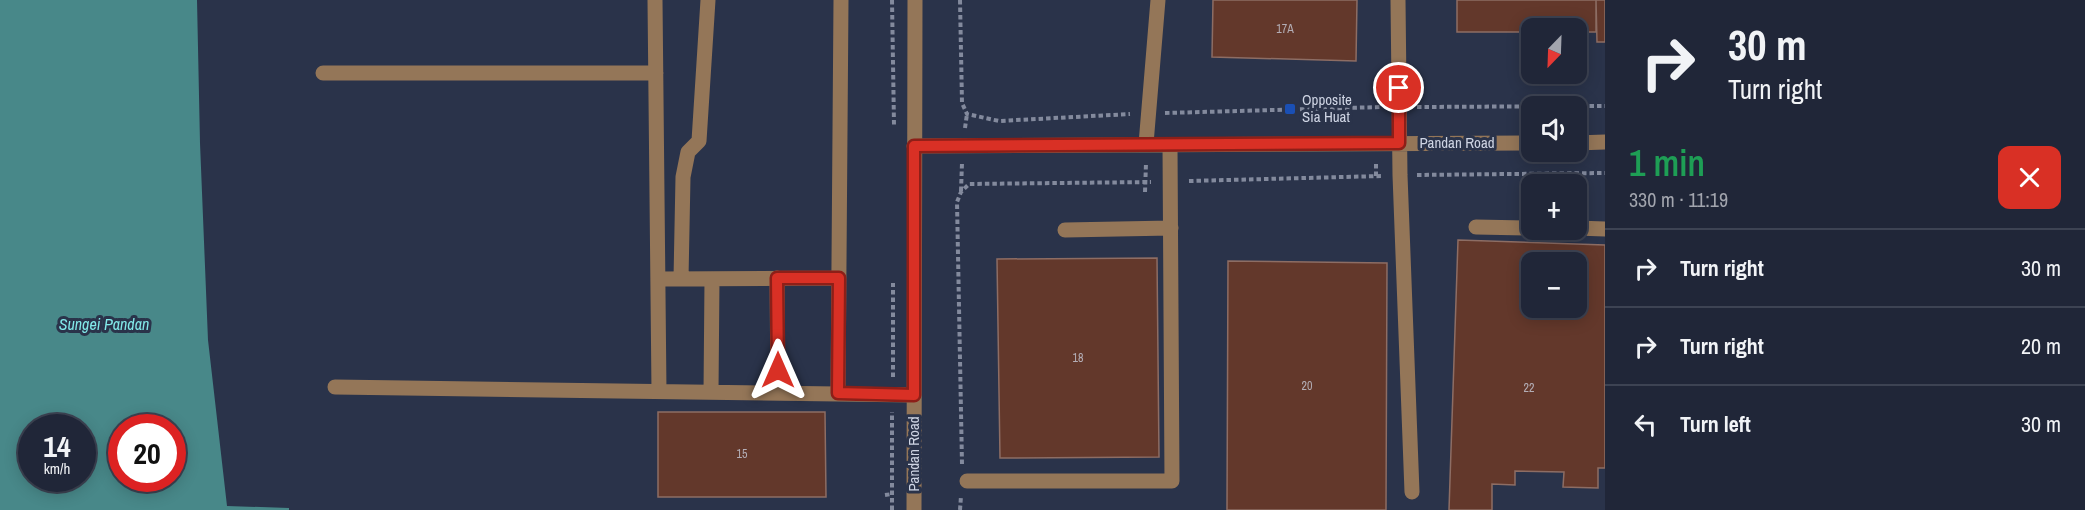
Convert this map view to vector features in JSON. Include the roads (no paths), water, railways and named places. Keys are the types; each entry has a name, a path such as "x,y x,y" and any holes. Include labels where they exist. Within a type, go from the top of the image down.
{"street":[{"path":"655,0 658,391"},
{"path":"681,279 684,177 688,152 699,141 708,0"},
{"path":"838,393 841,0"},
{"name":"Pandan Road","path":"914,510 915,0"},
{"path":"1146,144 1158,0"},
{"path":"1398,0 1399,143 1412,492"},
{"path":"322,73 656,73"},
{"path":"1587,142 1605,142"},
{"name":"Pandan Road","path":"914,146 1521,143"},
{"path":"967,481 1172,481 1170,145"},
{"path":"1476,227 1521,228"},
{"path":"1065,230 1171,228"},
{"path":"1587,228 1605,229"},
{"path":"777,278 778,392"},
{"path":"658,279 839,278"},
{"path":"711,392 712,279"},
{"path":"335,387 914,395"}],"water":[{"name":"Sungei Pandan","path":"0,0 197,0 208,340 227,506 289,508 289,510 0,510"}],"place":[{"name":"Opposite Sia Huat","path":"1290,109"}]}
